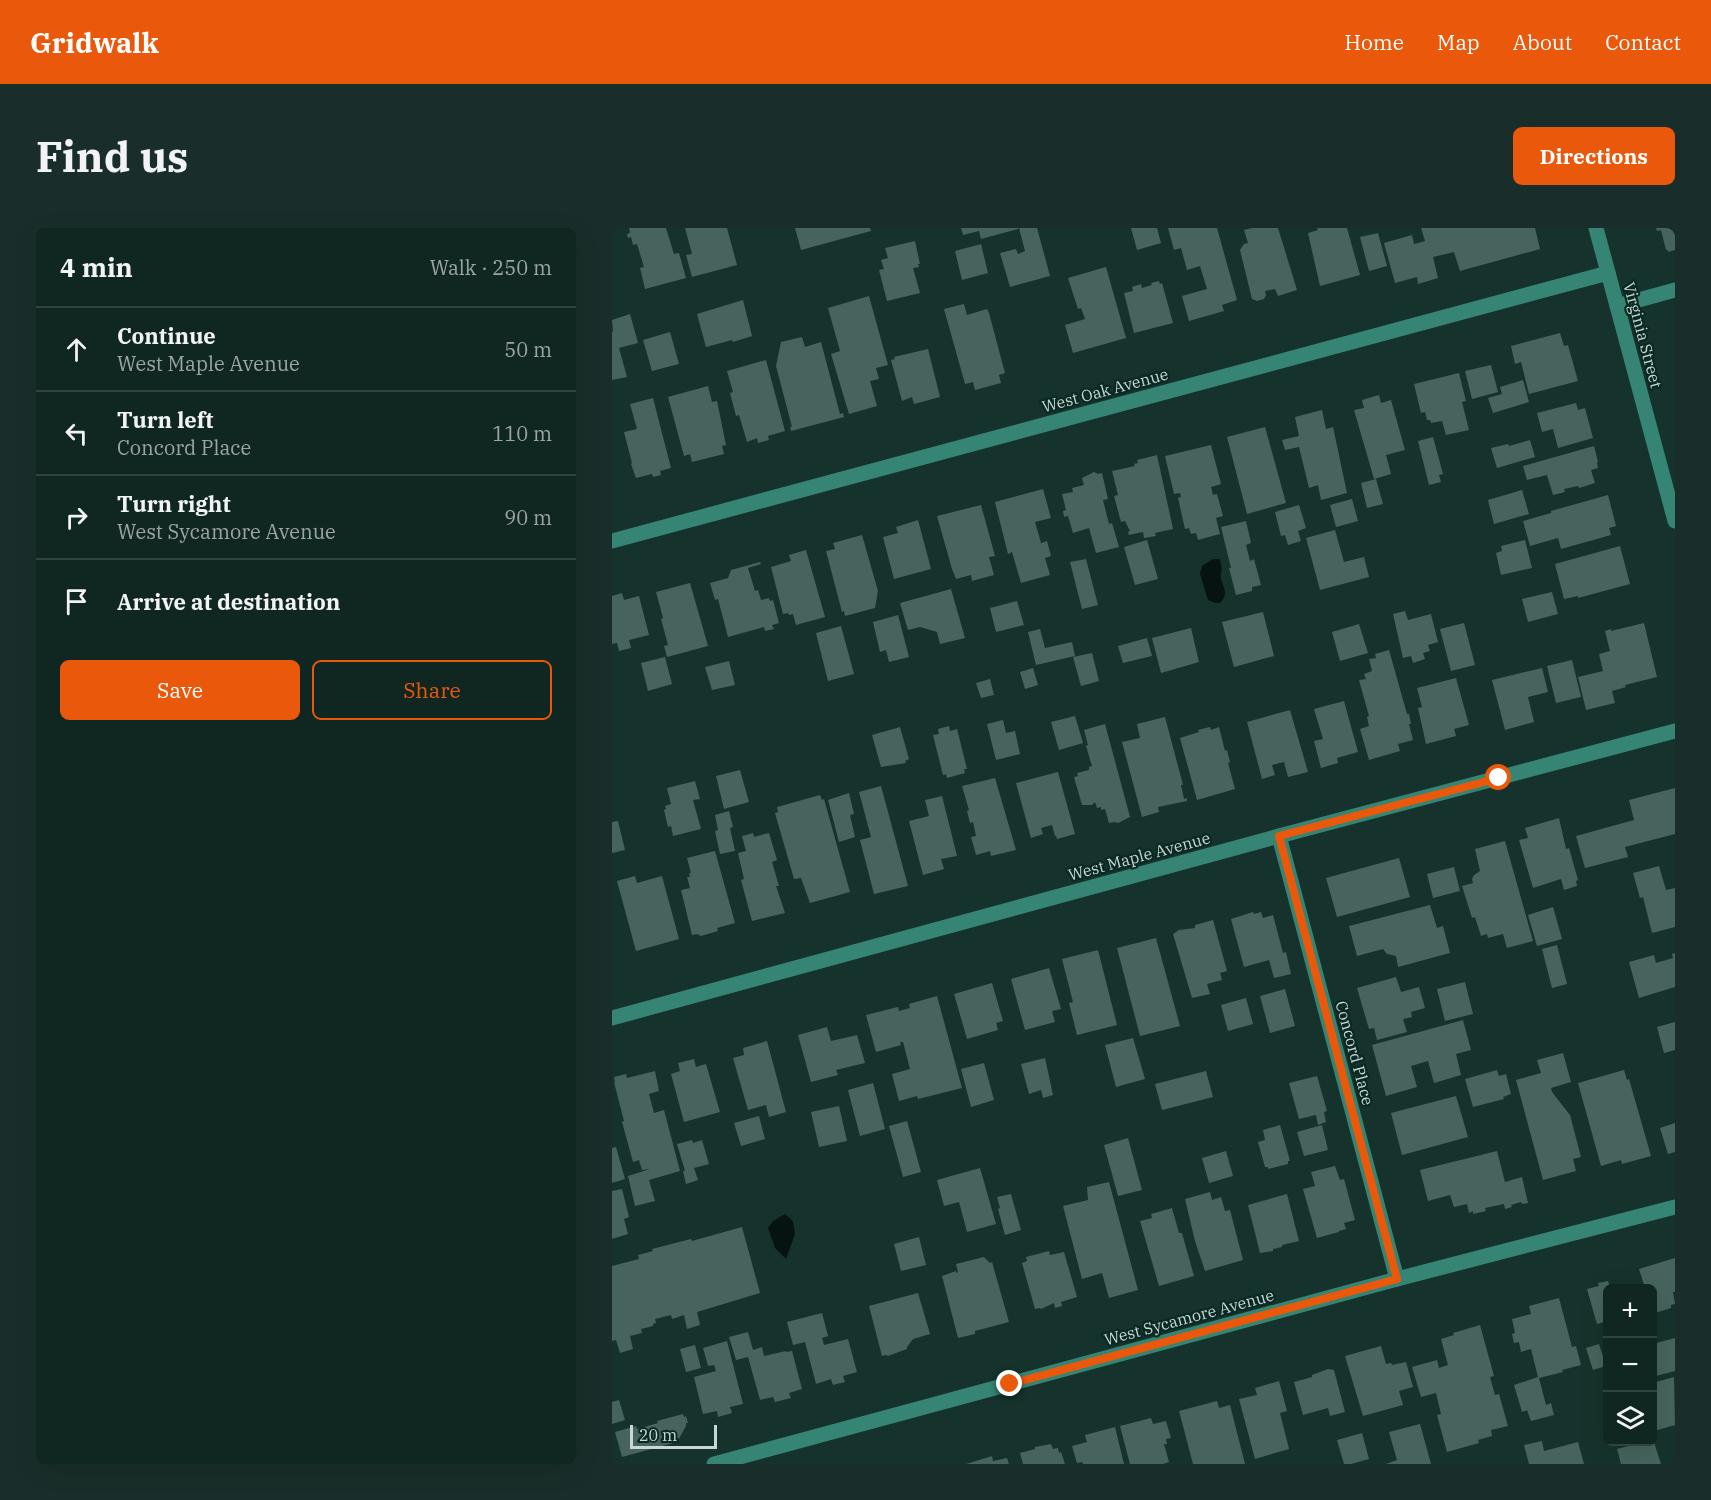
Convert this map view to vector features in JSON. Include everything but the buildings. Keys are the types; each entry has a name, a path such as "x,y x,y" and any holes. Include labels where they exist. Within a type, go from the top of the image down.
{"street":[{"name":"Virginia Street","path":"1596,228 1675,521"},
{"name":"West Oak Avenue","path":"612,541 1608,273"},
{"path":"1617,306 1675,290"},
{"name":"West Maple Avenue","path":"612,1018 1675,730"},
{"name":"Concord Place","path":"1279,836 1397,1279"},
{"name":"West Sycamore Avenue","path":"714,1464 1397,1279 1675,1207"}],"shaded area":[{"path":"1213,559 1220,559 1222,569 1221,578 1225,594 1220,603 1208,600 1200,574 1202,566"},
{"path":"785,1214 793,1221 795,1234 786,1259 775,1248 768,1228 773,1221"}],"route":[{"path":"1010,1384 1397,1279 1279,836 1499,778"}]}
